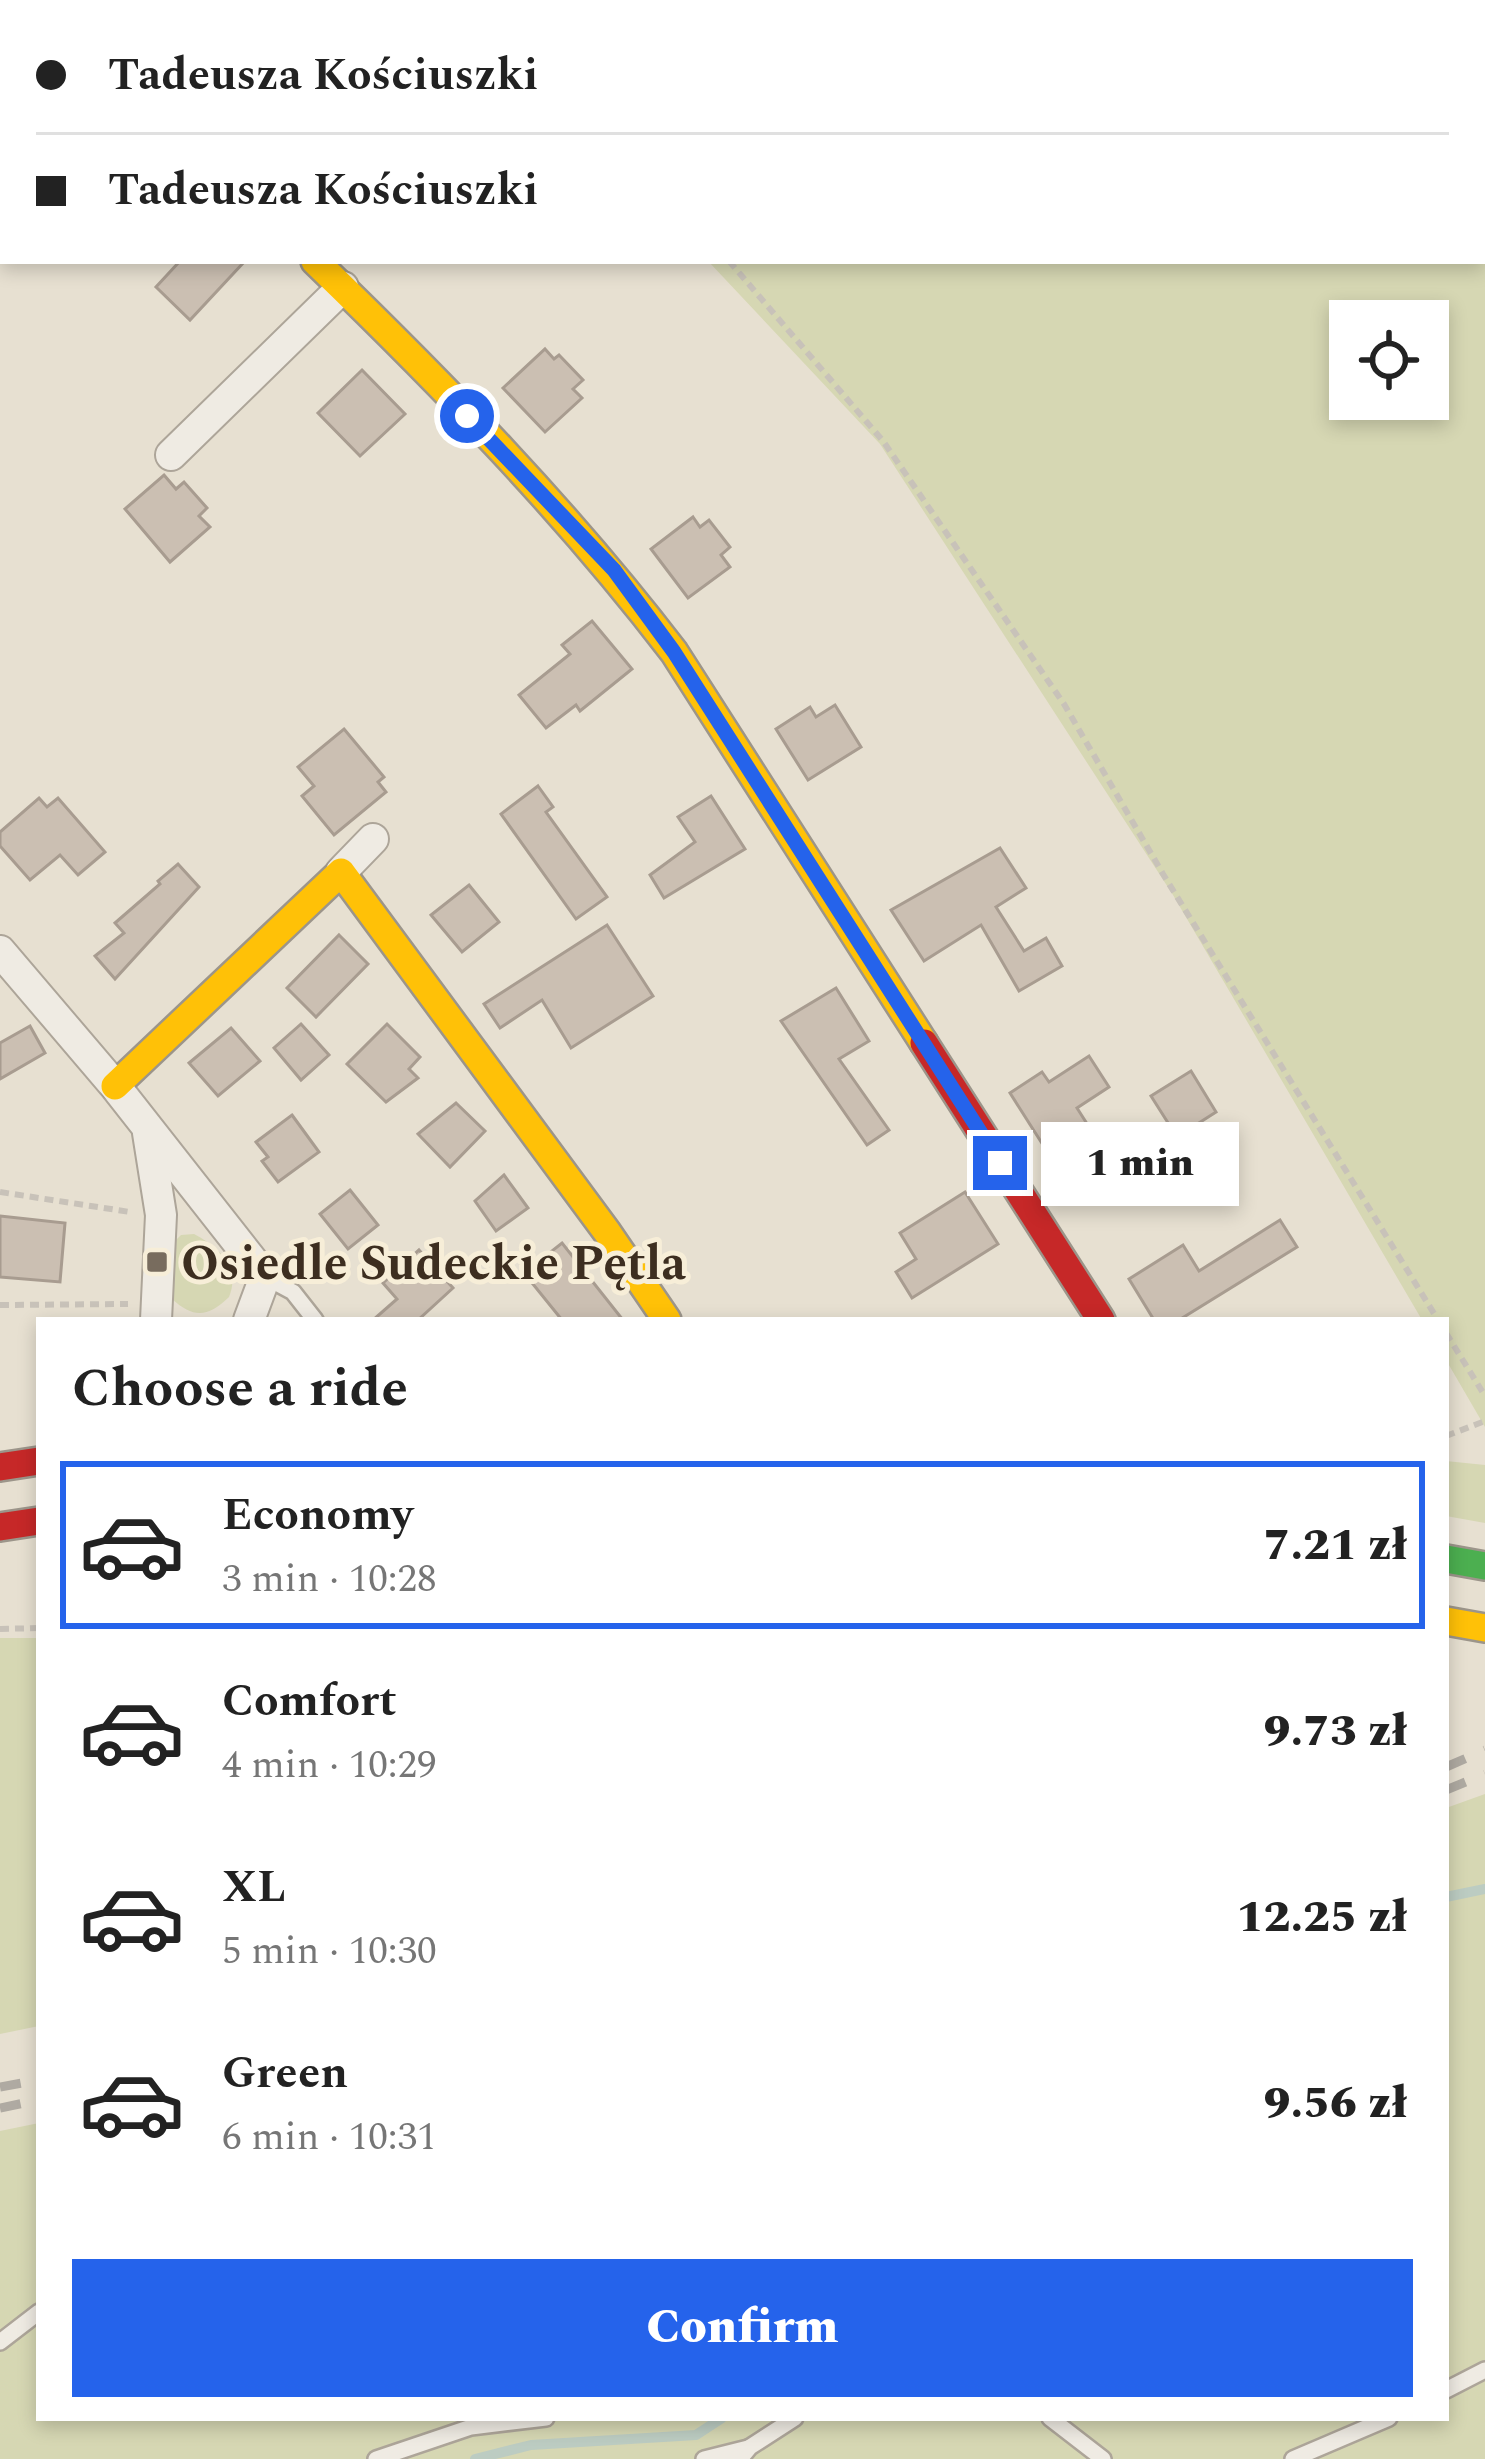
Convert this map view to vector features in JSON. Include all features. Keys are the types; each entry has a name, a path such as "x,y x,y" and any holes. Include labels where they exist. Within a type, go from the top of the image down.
{"street":[{"path":"318,264 614,570 674,652 1099,1317"},
{"path":"171,455 343,287"},
{"path":"115,1086 373,839"},
{"path":"341,872 665,1317"},
{"path":"0,951 115,1086 265,1277 250,1317"},
{"path":"144,1312 161,1215 148,1133"},
{"path":"0,1467 36,1461"},
{"path":"0,1527 36,1521"},
{"path":"1449,1560 1485,1566"},
{"path":"1449,1622 1485,1628"}],"lane":[{"path":"265,1277 293,1292 313,1317"},
{"path":"0,2342 36,2314"},
{"path":"1449,2388 1485,2370"},
{"path":"376,2459 471,2428 524,2421"},
{"path":"704,2459 745,2453 791,2421"},
{"path":"1054,2421 1103,2459"},
{"path":"1293,2459 1382,2421"}],"path":[{"path":"732,264 884,441 1064,704 1187,914 1436,1317"},
{"path":"0,1192 141,1214"},
{"path":"0,1305 144,1312"},
{"path":"1449,1338 1485,1396"},
{"path":"1449,1435 1485,1421"},
{"path":"0,1629 36,1628"}],"green space":[{"path":"711,264 1485,264 1485,1427 1449,1365 1449,1317 1420,1317 1173,895 880,444"},
{"path":"194,1234 219,1252 232,1277 229,1297 201,1313 172,1299 174,1242 181,1235"},
{"path":"1449,1461 1485,1465 1485,1523 1449,1517"},
{"path":"0,1638 36,1638 36,2027 0,2034"},
{"path":"1485,1794 1485,2459 0,2459 0,2131 36,2124 36,2421 1449,2421 1449,1807"}],"building":[{"path":"177,264 242,264 190,320 156,287"},
{"path":"545,349 554,359 559,355 583,380 573,389 582,398 545,432 503,388"},
{"path":"362,370 405,414 360,456 318,413"},
{"path":"164,475 176,489 184,482 207,508 199,516 210,527 170,562 125,509"},
{"path":"693,517 700,527 709,520 730,547 721,555 730,567 688,598 651,549"},
{"path":"592,621 632,669 580,711 576,705 546,728 519,695 570,654 562,645"},
{"path":"835,705 861,747 808,780 776,729 810,707 816,717"},
{"path":"344,729 384,777 378,782 386,792 334,835 302,796 314,786 298,767"},
{"path":"538,786 553,807 546,812 607,897 576,919 501,814"},
{"path":"711,796 745,849 664,898 650,875 695,842 678,817"},
{"path":"39,798 47,807 58,798 105,852 78,875 60,855 30,880 0,846 0,832"},
{"path":"1000,848 1026,888 996,907 1024,951 1046,938 1062,966 1019,991 981,925 924,961 891,910"},
{"path":"178,864 199,887 115,979 95,956 124,933 115,923"},
{"path":"469,885 499,922 462,952 431,915"},
{"path":"607,925 653,996 571,1048 542,1000 500,1028 484,1004"},
{"path":"339,935 368,964 316,1017 287,988"},
{"path":"836,988 869,1041 839,1059 889,1130 867,1145 781,1021"},
{"path":"301,1024 329,1055 301,1080 274,1048"},
{"path":"387,1024 420,1057 409,1069 418,1078 386,1102 347,1064"},
{"path":"30,1026 45,1053 0,1079 0,1043"},
{"path":"231,1028 260,1061 218,1096 189,1063"},
{"path":"1089,1056 1109,1087 1077,1108 1119,1174 1078,1200 1010,1093 1042,1072 1049,1082"},
{"path":"1191,1071 1216,1112 1177,1137 1151,1096"},
{"path":"456,1103 485,1131 450,1167 418,1134"},
{"path":"292,1115 319,1152 278,1182 262,1161 268,1157 256,1142"},
{"path":"504,1175 528,1208 496,1231 475,1201"},
{"path":"350,1190 378,1225 348,1249 320,1214"},
{"path":"965,1192 998,1244 912,1298 896,1272 916,1259 900,1233"},
{"path":"0,1216 65,1223 60,1282 0,1277"},
{"path":"1280,1220 1297,1247 1184,1317 1152,1317 1129,1279 1183,1245 1199,1271"},
{"path":"562,1243 621,1317 560,1317 524,1273"},
{"path":"419,1250 453,1288 421,1317 376,1317 397,1299 383,1283"}],"waterway":[{"path":"1449,1896 1485,1889"},
{"path":"475,2459 531,2445 696,2435 717,2421"}],"railway":[{"path":"1449,1766 1485,1750"},
{"path":"1449,1789 1485,1774"},
{"path":"0,2087 36,2081"},
{"path":"0,2108 36,2101"}],"traffic: fast":[{"path":"1449,1560 1485,1566"}],"traffic: slow":[{"path":"318,264 502,450 674,652 924,1043"},
{"path":"115,1086 341,872 665,1317"},
{"path":"1449,1622 1485,1628"}],"traffic: jam":[{"path":"924,1043 1099,1317"},
{"path":"0,1467 36,1461"},
{"path":"0,1527 36,1521"}],"place":[{"name":"Osiedle Sudeckie Pętla","path":"157,1262"}],"route":[{"path":"467,416 614,570 674,652 1000,1163"}]}
